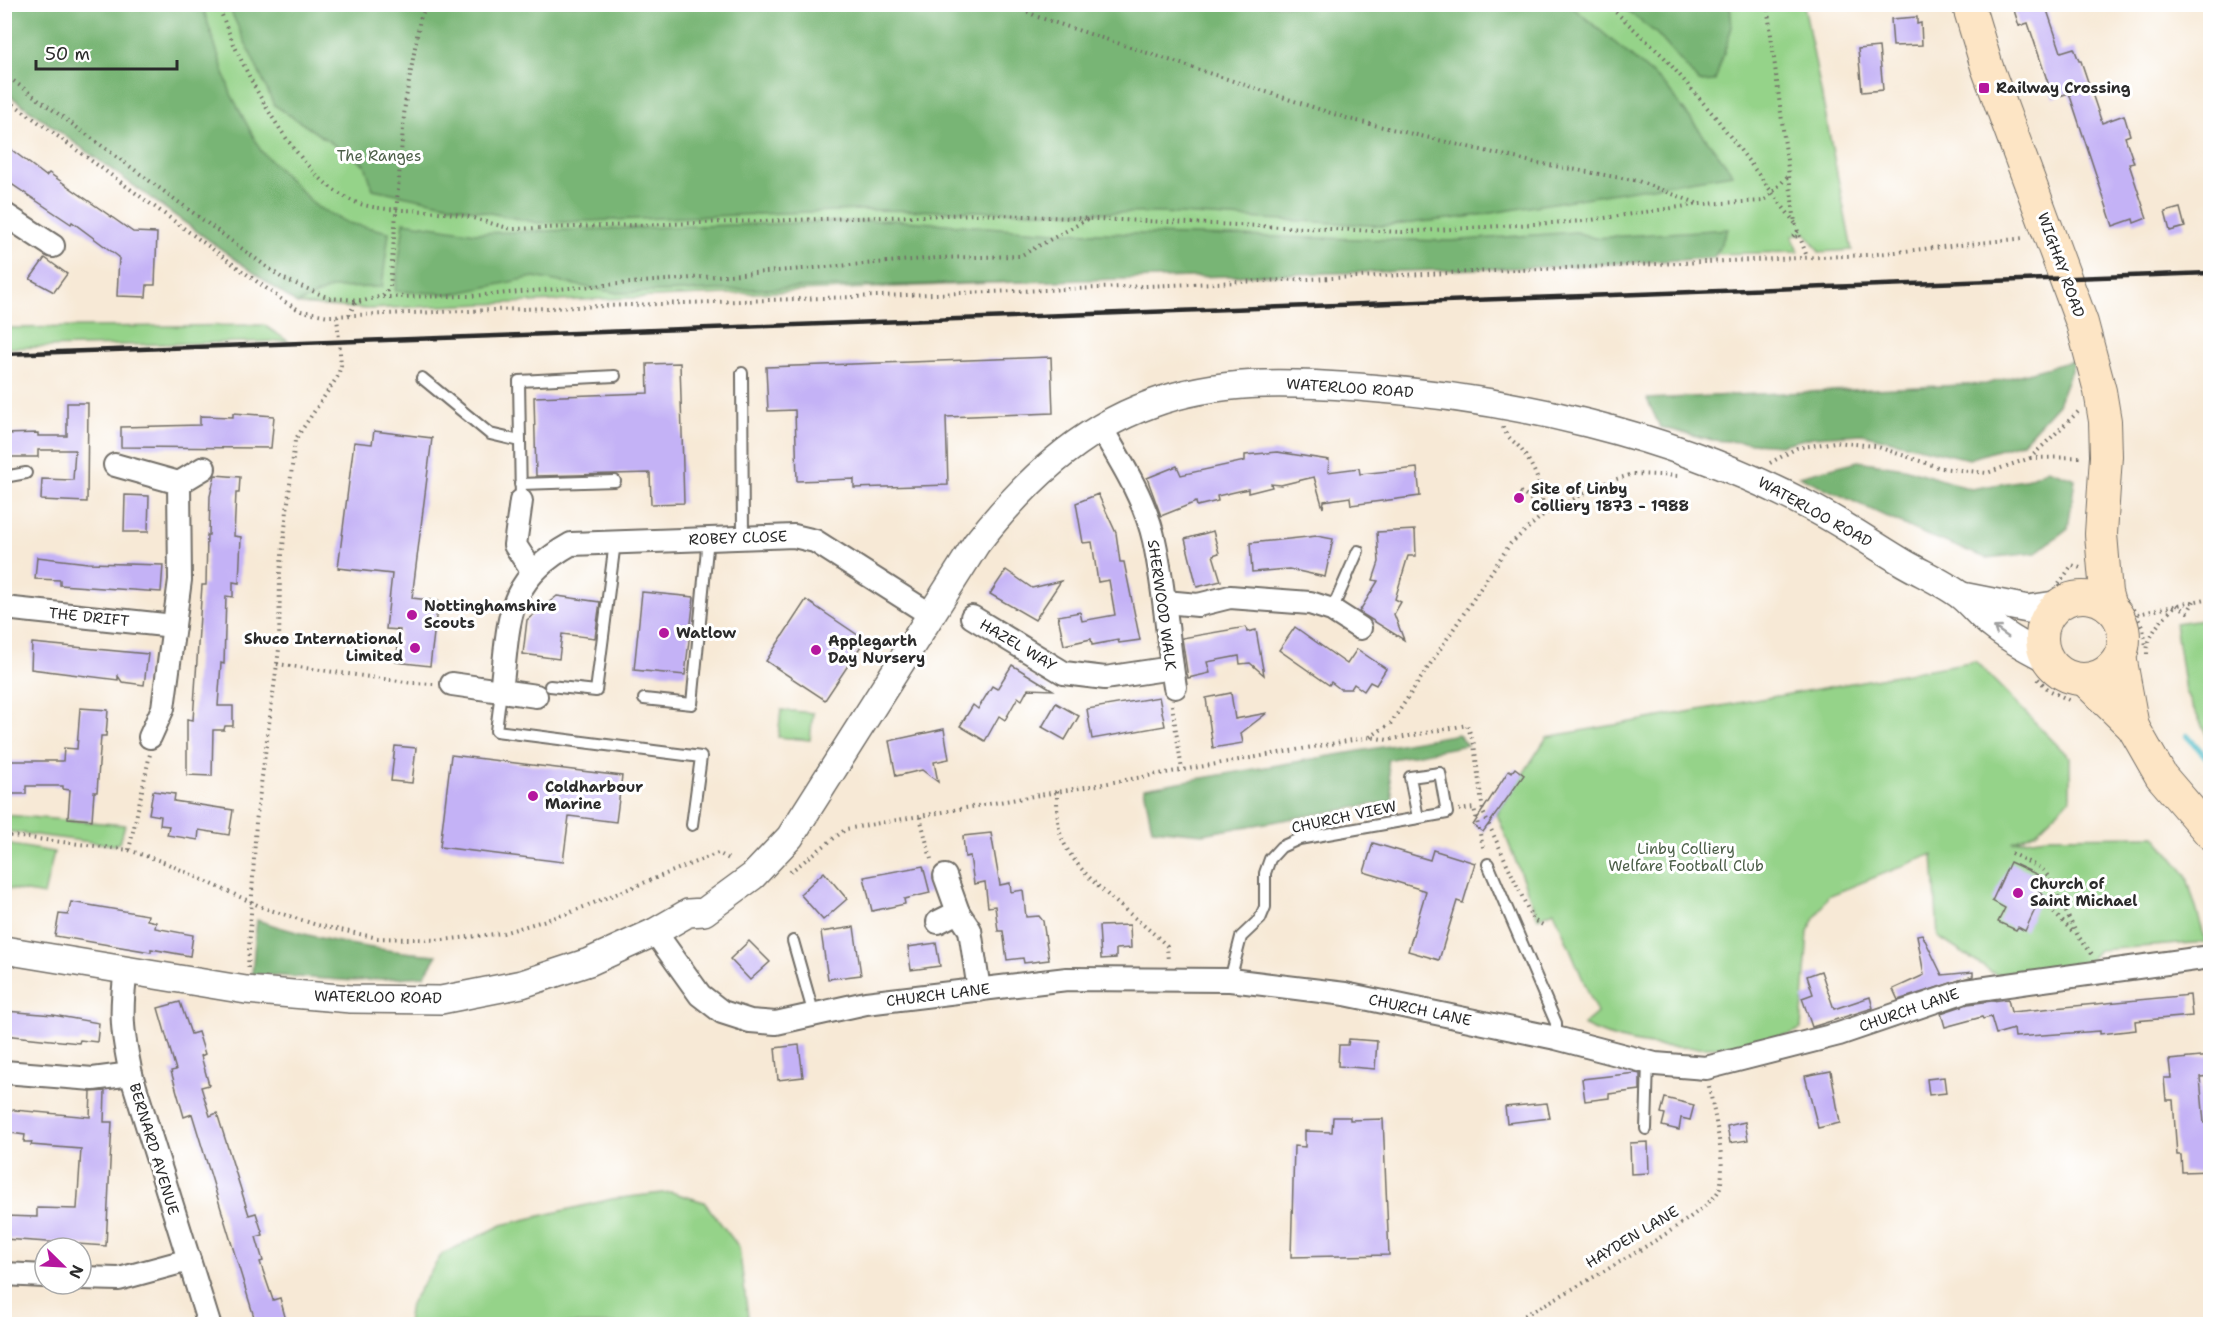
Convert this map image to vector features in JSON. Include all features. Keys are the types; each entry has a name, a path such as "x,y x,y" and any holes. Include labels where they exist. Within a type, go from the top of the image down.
{"main road":[{"name":"WIGHAY ROAD","path":"1968,4 1987,67 2082,323 2100,391 2105,421 2106,456 2101,534 2106,593 2124,611 2119,617 2133,657 2133,727"},
{"name":"WIGHAY ROAD","path":"2040,666 2043,647 2042,634 2046,620 2065,602 2086,570 2101,534"},
{"path":"2065,602 2086,597 2124,611"},
{"path":"2081,690 2110,669 2133,657"},
{"path":"2040,666 2068,676 2081,690 2133,727 2161,776 2211,833"}],"street":[{"path":"4,214 53,246"},
{"name":"WATERLOO ROAD","path":"126,970 246,990 351,999 441,1000 522,984 589,962 655,932 688,913 704,912 753,876 790,837 976,544 1006,505 1039,472 1101,428 1151,404 1201,391 1289,382 1404,390 1494,405 1661,443 1752,478 1809,506 1962,596 2040,666"},
{"name":"SHERWOOD WALK","path":"1101,428 1128,473 1154,538 1165,602 1173,677"},
{"path":"115,465 179,483 204,468"},
{"path":"150,737 163,708 180,580 179,483"},
{"path":"520,492 515,545 532,571"},
{"name":"ROBEY CLOSE","path":"501,691 513,601 532,571 549,556 571,544 794,536 815,541 931,615"},
{"name":"WATERLOO ROAD","path":"1962,596 2028,609 2065,602"},
{"path":"1165,602 1198,605 1230,597 1310,603 1332,609 1360,628"},
{"name":"THE DRIFT","path":"4,608 174,626"},
{"name":"HAZEL WAY","path":"972,617 1064,673 1105,678 1173,677"},
{"path":"452,684 501,691 543,691"},
{"path":"945,876 948,917 970,930 979,990"},
{"name":"CHURCH LANE","path":"655,932 689,983 722,1012 750,1021 776,1023 866,1003 1067,978 1230,980 1345,994 1556,1038 1648,1062 1706,1068 1839,1034 1965,991 2211,957"},
{"path":"4,950 126,970"},
{"name":"BERNARD AVENUE","path":"126,970 120,1008 131,1074 208,1324"},
{"path":"4,1072 93,1079 131,1074"},
{"path":"93,1278 119,1279 189,1260"},
{"path":"4,1274 33,1275"}],"lane":[{"path":"742,373 743,537"},
{"path":"615,376 519,381 520,492 615,481"},
{"path":"422,378 490,434 520,441"},
{"path":"4,477 26,473"},
{"path":"644,699 692,704 708,538"},
{"path":"543,691 596,691 615,542"},
{"path":"1332,609 1358,551"},
{"path":"501,691 496,731 701,757 692,825"},
{"name":"CHURCH VIEW","path":"1230,980 1241,937 1260,919 1265,873 1270,859 1281,847 1299,839 1447,813 1440,773 1410,777 1418,818"},
{"path":"1488,864 1556,1023 1556,1038"},
{"path":"793,941 814,1015"},
{"path":"1646,1129 1648,1062"}],"path":[{"path":"218,4 229,36 290,147 330,189 364,205 448,213 512,229 978,214 1402,232 1584,221 1700,204 1764,201 1789,175"},
{"path":"350,315 355,303 384,296 390,286 394,208 405,104 420,19 428,4"},
{"path":"1011,4 1038,17 1349,119 1532,162 1638,181 1700,204"},
{"path":"1607,4 1664,57 1773,192 1795,223"},
{"path":"1767,4 1795,223 1807,257"},
{"path":"4,74 282,278 329,298 361,300"},
{"path":"4,97 285,302 301,311 337,316 1122,287 1868,255 2049,235"},
{"path":"383,297 471,296 937,258 1020,256 1088,219"},
{"path":"246,990 256,822 277,664 280,573 295,440 338,376 341,365 337,316"},
{"path":"2030,458 2100,391"},
{"path":"1494,405 1507,438 1518,446 1538,475 1543,515"},
{"path":"1752,478 1771,462 1797,448 1835,442 1875,446 1941,468 1988,472 2030,458 2106,456"},
{"path":"1370,737 1391,723 1510,544 1543,515 1607,482 1633,474 1687,477"},
{"path":"1520,492 1543,508"},
{"path":"2124,611 2211,598"},
{"path":"2176,605 2188,612 2194,600"},
{"path":"2133,657 2147,647 2157,625 2176,605"},
{"path":"277,664 413,683 452,684"},
{"path":"2040,666 2049,690 2081,690"},
{"path":"1173,677 1171,699 1182,770"},
{"path":"789,873 846,829 1370,737 1388,740 1467,725 1474,744 1483,812 1533,920 1543,925"},
{"path":"129,850 150,758 150,737"},
{"path":"1057,791 1059,830 1071,853 1096,886 1143,922 1167,946 1170,978"},
{"path":"1447,813 1474,808 1488,864"},
{"path":"920,817 934,868 945,876"},
{"path":"4,835 129,850 166,863 264,908 317,925 378,938 443,940 503,933 566,914 718,853 731,860"},
{"path":"2011,853 2042,869 2047,875 2078,936 2103,971"},
{"path":"2041,900 2078,936"},
{"name":"HAYDEN LANE","path":"1509,1324 1671,1231 1699,1210 1719,1190 1722,1159 1706,1068"}],"green space":[{"name":"The Ranges","path":"5,4 1804,5 1852,250 1819,252 1806,233 1792,236 1798,252 1670,255 367,309 297,304 5,92"},
{"path":"5,4 202,5 231,94 261,151 317,207 348,223 389,232 382,287 331,288 297,304 5,92"},
{"path":"228,5 1570,5 1664,84 1733,174 1467,217 1384,226 1161,213 859,210 538,223 373,189 365,165 274,105"},
{"path":"1620,5 1730,5 1732,27 1715,81 1699,82 1657,34"},
{"path":"892,220 1055,232 1450,241 1576,232 1594,238 1728,229 1714,258 1553,267 617,293 534,277 453,294 395,291 404,222 476,233"},
{"path":"264,325 288,341 5,348 5,328"},
{"path":"2075,360 2058,404 2023,442 1969,459 1862,434 1813,437 1780,445 1712,440 1660,427 1647,399 1986,384"},
{"path":"1858,461 1904,468 1971,489 2024,480 2048,469 2075,479 2068,528 2036,553 1986,558 1919,532 1799,476"},
{"path":"2210,618 2210,742 2185,691 2175,623"},
{"name":"Linby Colliery Welfare Football Club","path":"1975,661 2070,758 2070,799 2036,832 2012,842 2046,837 2155,836 2186,874 2206,942 2099,950 2088,963 1996,975 1938,937 1933,854 1828,896 1808,931 1801,1029 1790,1034 1732,1046 1680,1047 1629,1041 1583,1025 1597,1013 1554,911 1538,918 1497,814 1547,737"},
{"path":"781,710 813,713 810,740 778,737"},
{"path":"1458,734 1467,745 1387,760 1393,801 1203,834 1152,829 1144,788"},
{"path":"5,815 125,825 120,842 114,845 5,831"},
{"path":"5,844 54,852 44,895 5,888"},
{"path":"257,920 346,944 437,955 424,976 355,981 252,974"},
{"path":"671,1192 704,1202 739,1247 749,1324 407,1324 410,1304 442,1254 502,1225 612,1199"}],"building":[{"path":"2012,4 2045,4 2061,52 2074,48 2081,61 2102,123 2124,115 2130,135 2125,137 2134,163 2129,164 2147,218 2134,223 2133,219 2113,226 2069,93 2053,98 2028,23 2019,26"},
{"path":"1917,17 1917,24 1921,23 1922,45 1893,46 1891,19"},
{"path":"1879,47 1883,90 1862,92 1858,49"},
{"path":"4,144 46,176 49,173 133,232 157,233 155,285 147,285 146,297 117,296 119,257 72,222 71,224 4,179"},
{"path":"2180,208 2185,227 2170,231 2165,212"},
{"path":"45,258 67,274 54,292 30,279"},
{"path":"1051,357 1053,413 946,417 948,485 854,488 854,479 797,481 795,410 768,411 766,367"},
{"path":"680,363 684,503 651,504 650,473 536,476 534,397 648,393 647,364"},
{"path":"67,403 88,403 87,502 41,500 42,479 73,480 75,450 38,450 38,457 4,457 4,434 38,433 38,436 67,436"},
{"path":"233,413 274,416 271,448 121,447 121,427 200,425 200,416 233,417"},
{"path":"374,431 432,438 412,598 438,601 430,666 396,662 400,630 386,629 392,574 338,568 354,442 372,444"},
{"path":"1277,452 1329,460 1328,472 1359,468 1360,474 1417,468 1420,496 1351,505 1350,497 1324,501 1323,508 1314,477 1281,485 1271,484 1272,487 1248,493 1248,489 1217,496 1218,501 1197,506 1196,502 1161,516 1147,478 1177,466 1181,475 1245,461 1245,455"},
{"path":"215,475 240,477 239,493 236,493 234,536 241,537 239,583 233,582 233,597 226,596 224,664 221,663 218,706 233,706 233,726 225,726 224,730 213,730 212,776 187,775 187,719 193,720 202,585 206,585 210,496"},
{"path":"1098,494 1116,533 1120,562 1124,562 1140,640 1119,643 1118,640 1092,645 1091,639 1064,645 1058,616 1080,612 1082,621 1115,615 1109,580 1098,582 1092,542 1083,543 1076,503"},
{"path":"125,495 149,496 148,532 124,532"},
{"path":"1415,530 1416,556 1408,556 1395,599 1401,602 1394,614 1404,640 1359,612 1378,581 1373,580 1379,562 1377,532"},
{"path":"1213,531 1219,553 1213,555 1221,581 1197,587 1185,539"},
{"path":"1317,536 1333,539 1325,577 1289,569 1252,572 1250,543"},
{"path":"37,557 88,563 163,565 161,592 60,585 60,580 35,579"},
{"path":"1006,570 1032,588 1061,581 1035,620 990,594"},
{"name":"Watlow","path":"642,592 694,597 685,675 634,670"},
{"path":"557,596 600,602 595,638 562,634 559,659 523,654 527,620"},
{"name":"Applegarth Day Nursery","path":"806,600 865,640 825,700 766,661"},
{"path":"1246,627 1247,632 1256,630 1264,675 1250,663 1240,664 1239,656 1207,662 1210,673 1188,678 1182,638"},
{"path":"1295,627 1347,664 1357,649 1386,669 1376,685 1370,682 1364,691 1354,684 1351,689 1340,689 1331,682 1329,685 1279,650"},
{"path":"32,643 148,654 144,685 122,682 118,676 118,680 31,669"},
{"path":"1012,665 1053,690 1028,689 1022,700 1018,697 1005,720 999,716 985,741 960,726 973,705 978,709 992,686 997,689"},
{"path":"1231,693 1235,719 1267,713 1241,733 1243,743 1213,748 1206,698"},
{"path":"1159,697 1165,726 1092,739 1087,709"},
{"path":"1056,703 1079,716 1065,740 1042,727"},
{"path":"80,708 108,710 106,736 101,736 97,792 94,792 92,820 68,818 70,790 63,789 63,786 26,786 26,794 4,794 4,761 63,761 64,748 77,749"},
{"path":"944,729 949,759 934,762 938,782 922,770 896,776 889,741"},
{"path":"395,746 416,748 412,783 391,781"},
{"name":"Coldharbour Marine","path":"451,755 622,776 616,822 569,816 563,862 440,847"},
{"path":"1515,768 1524,775 1483,832 1473,825 1509,770 1512,772"},
{"path":"153,791 175,794 174,801 233,810 229,835 199,830 198,840 167,835 169,826 160,825 161,816 149,814"},
{"path":"991,833 1000,885 1010,883 1011,892 1023,890 1026,917 1039,916 1043,921 1049,960 1024,963 1023,958 1007,960 1003,931 998,931 995,906 988,907 985,882 974,884 970,856 965,857 963,836"},
{"path":"1373,843 1430,860 1433,850 1475,863 1463,903 1457,901 1439,960 1408,951 1426,891 1364,872"},
{"name":"Church of Saint Michael","path":"2010,862 2038,875 2035,883 2039,886 2036,891 2042,894 2025,931 2018,927 2016,930 1998,922 2005,908 1992,901"},
{"path":"923,866 930,893 904,899 905,904 872,911 864,877"},
{"path":"824,872 847,899 823,920 800,894"},
{"path":"71,902 148,915 147,920 156,922 155,928 193,935 190,956 55,936 59,914 68,915"},
{"path":"1130,925 1131,948 1116,949 1116,958 1101,959 1099,926"},
{"path":"854,927 861,975 828,979 821,932"},
{"path":"1922,934 1942,975 1973,972 1973,976 1898,1000 1893,989 1924,975 1917,935"},
{"path":"749,941 770,962 750,980 730,959"},
{"path":"936,943 940,966 911,970 908,947"},
{"path":"1821,971 1834,1009 1870,997 1873,1008 1812,1027 1802,998 1813,994 1807,976"},
{"path":"2190,995 2192,1016 2135,1021 2136,1030 2100,1034 2100,1031 2015,1037 2014,1029 1996,1034 1991,1017 1983,1019 1982,1017 1945,1027 1941,1013 1968,1004 2008,999 2011,1012"},
{"path":"180,1002 191,1034 198,1032 205,1054 201,1056 209,1085 201,1087 210,1116 217,1113 249,1215 256,1213 263,1235 256,1237 263,1261 260,1262 273,1300 280,1298 287,1324 258,1324 254,1317 192,1114 184,1117 171,1071 176,1070 158,1008"},
{"path":"6,1011 53,1015 99,1023 97,1042 80,1040 79,1043 4,1035"},
{"path":"1349,1039 1377,1041 1375,1069 1338,1066 1339,1045 1348,1045"},
{"path":"799,1045 803,1077 778,1080 775,1048"},
{"path":"2211,1056 2211,1076 2200,1077 2204,1123 2209,1122 2211,1171 2182,1172 2181,1155 2177,1155 2173,1100 2166,1100 2164,1078 2171,1078 2169,1060"},
{"path":"1831,1071 1840,1123 1818,1128 1805,1076"},
{"path":"1640,1074 1640,1090 1609,1094 1609,1098 1585,1101 1582,1079"},
{"path":"1944,1077 1946,1093 1929,1095 1927,1079"},
{"path":"105,1091 104,1122 112,1122 106,1246 93,1245 93,1236 33,1236 33,1241 4,1239 4,1216 37,1217 37,1208 77,1209 81,1149 31,1145 32,1142 24,1142 25,1135 4,1132 4,1109 90,1117 91,1092"},
{"path":"1665,1098 1694,1105 1690,1120 1681,1118 1679,1130 1662,1126 1665,1114 1661,1113"},
{"path":"1547,1103 1550,1118 1507,1123 1505,1107"},
{"path":"1333,1117 1350,1117 1350,1120 1383,1119 1389,1255 1291,1257 1294,1146 1305,1147 1305,1131 1332,1132"},
{"path":"1745,1122 1748,1140 1730,1143 1727,1126"},
{"path":"1648,1142 1649,1173 1631,1174 1630,1143"}],"waterway":[{"path":"2187,736 2210,761"}],"railway":[{"path":"4,354 2210,273"}],"place":[{"name":"Railway Crossing","path":"1984,88"},
{"name":"Site of Linby Colliery 1873 - 1988","path":"1519,498"},
{"name":"Nottinghamshire Scouts","path":"412,615"},
{"name":"Watlow","path":"664,633"},
{"name":"Shuco International Limited","path":"415,648"},
{"name":"Applegarth Day Nursery","path":"816,650"},
{"name":"Coldharbour Marine","path":"533,796"},
{"name":"Church of Saint Michael","path":"2018,893"}]}
